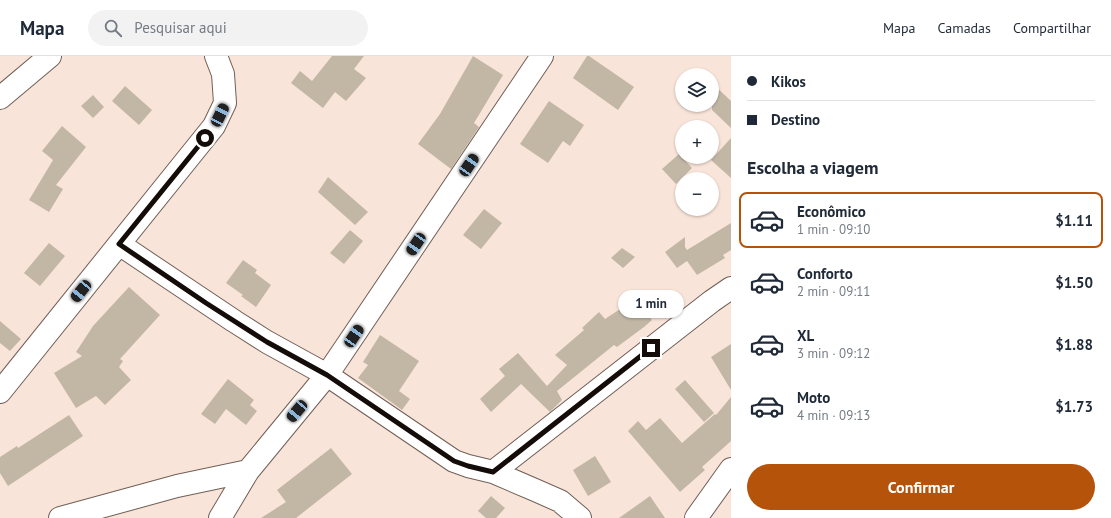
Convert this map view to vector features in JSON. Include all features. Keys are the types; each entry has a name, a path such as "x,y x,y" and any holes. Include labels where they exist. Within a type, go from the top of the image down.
{"street":[{"path":"0,98 50,56"},
{"path":"0,392 214,126 225,103 223,74 216,56"},
{"path":"220,518 248,471 327,375 542,56"},
{"path":"119,244 267,342 327,375 454,461 493,472 560,501 580,518"},
{"path":"493,472 712,301 731,288"},
{"path":"696,518 731,469"},
{"path":"60,518 176,486 248,471"}],"building":[{"path":"332,56 364,56 354,69 366,78 346,101 335,92 323,108 291,83 300,71 312,81"},
{"path":"473,56 503,75 474,123 479,127 451,169 418,144 440,114"},
{"path":"587,56 634,87 618,110 573,78"},
{"path":"125,86 152,110 139,125 112,101"},
{"path":"719,90 731,101 731,128 714,112 719,112"},
{"path":"93,95 104,107 93,118 81,106"},
{"path":"549,101 584,125 570,146 563,141 548,163 520,144"},
{"path":"62,126 86,147 56,185 63,189 49,212 29,200 53,160 42,151"},
{"path":"731,138 731,178 715,164 719,164 719,151"},
{"path":"675,158 675,164 688,164 692,168 688,172 675,172 675,183 662,169"},
{"path":"328,177 368,212 355,225 318,192"},
{"path":"484,209 502,223 481,249 463,235"},
{"path":"731,223 731,250 723,255 725,258 697,275 687,261 677,268 665,252 685,237 685,247 687,250"},
{"path":"350,230 363,241 344,264 330,253"},
{"path":"49,243 65,256 40,286 24,273"},
{"path":"622,248 635,257 623,268 611,258"},
{"path":"243,260 257,270 255,273 271,285 256,307 241,296 243,295 226,283"},
{"path":"129,287 160,315 120,359 123,361 119,367 131,380 105,405 96,396 76,408 54,373 82,356 76,352 93,326"},
{"path":"634,300 652,320 617,347 614,345 557,391 562,400 550,412 521,384 491,412 480,399 505,376 499,369 518,353 547,386 567,365 555,355 584,330 582,328 599,312 605,319"},
{"path":"0,321 21,339 10,351 0,343"},
{"path":"380,335 419,361 399,391 410,399 402,410 358,378 368,365 363,362"},
{"path":"731,344 731,390 711,357"},
{"path":"228,379 254,400 250,405 257,411 246,425 226,409 215,424 201,414"},
{"path":"685,380 714,413 704,422 675,389"},
{"path":"731,397 731,441 702,467 705,470 680,492 628,431 638,421 646,430 660,418 682,443 715,414 716,415"},
{"path":"69,415 83,436 8,486 0,473 0,457 17,446 18,448"},
{"path":"331,448 352,474 296,518 261,518 286,502 277,490"},
{"path":"595,456 611,482 588,496 573,470"},
{"path":"491,496 505,508 496,518 486,518 478,511"},
{"path":"650,496 665,518 619,518"}],"route":[{"path":"205,138 119,244 267,342 327,375 454,461 493,472 651,348"}]}
